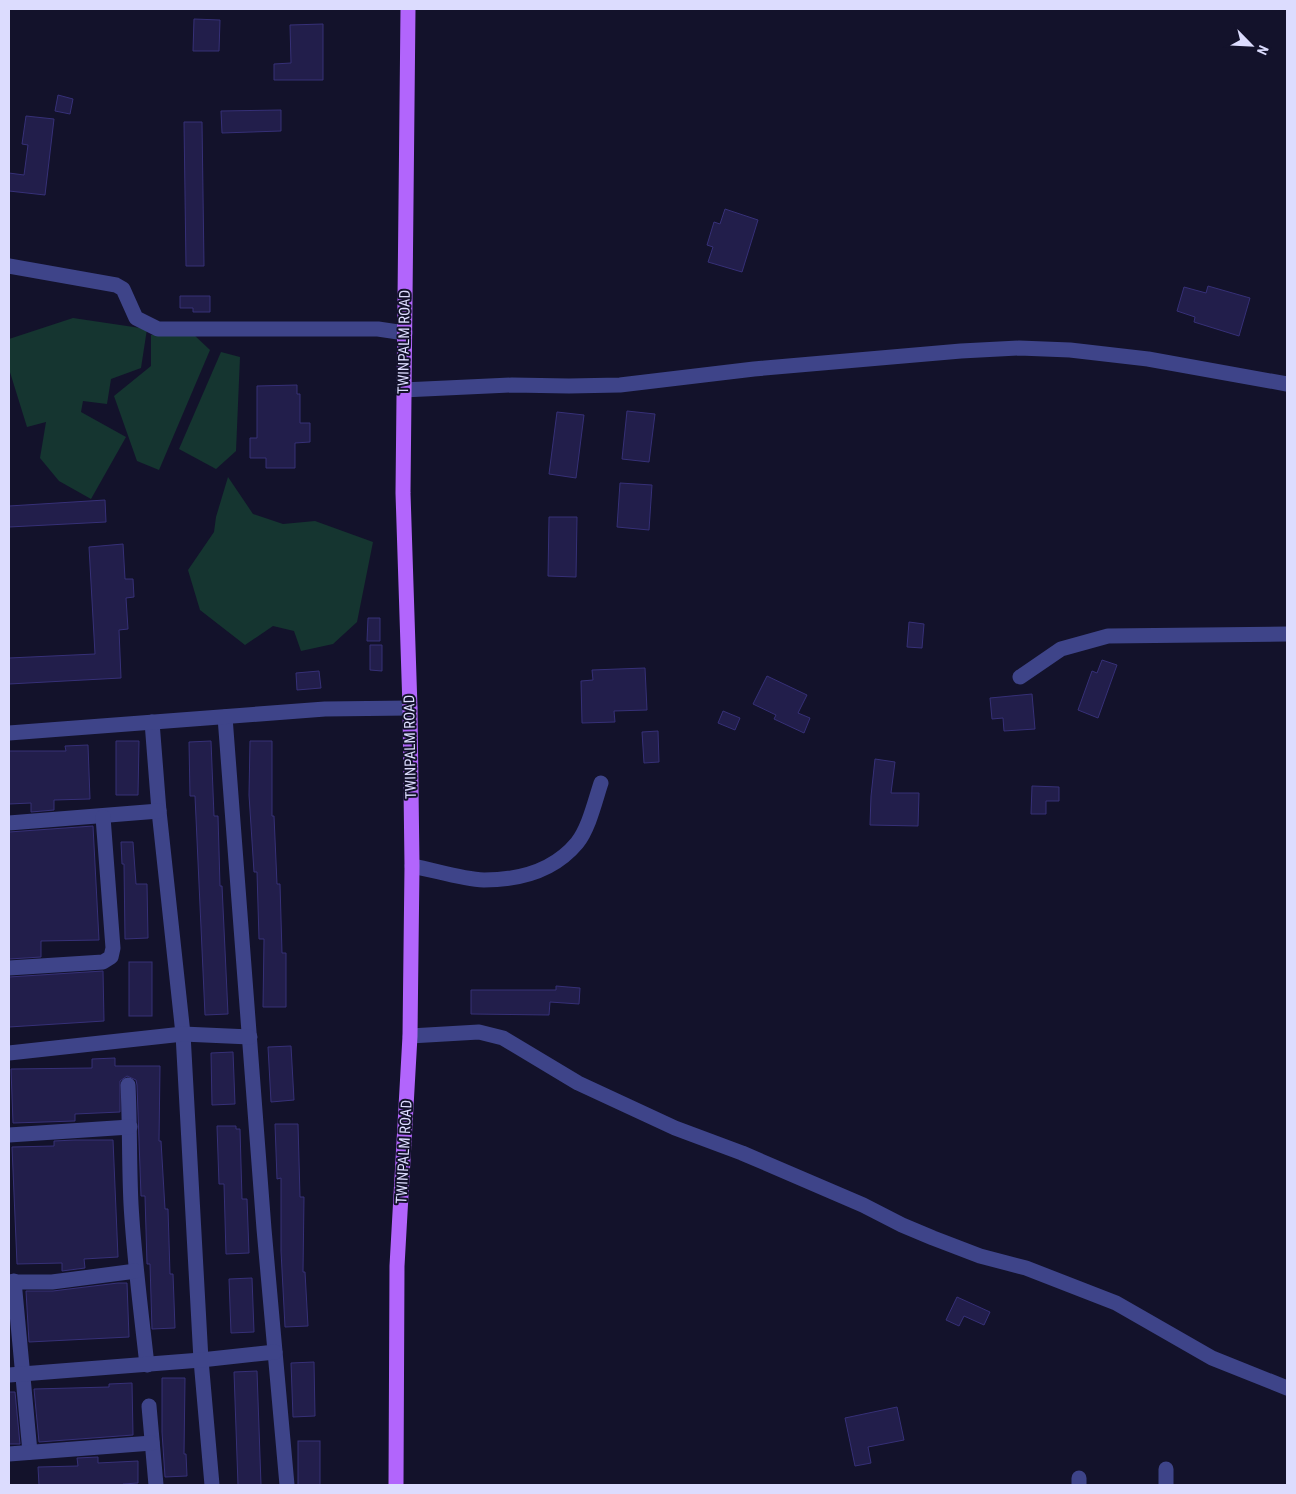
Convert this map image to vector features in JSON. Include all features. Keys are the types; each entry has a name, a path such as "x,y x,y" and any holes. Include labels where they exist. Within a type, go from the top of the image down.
{"main road":[{"name":"TWINPALM ROAD","path":"396,1485 398,1266 410,1036 412,866 410,708 403,493 408,9"}],"street":[{"path":"9,266 116,285 123,289 136,318 158,329 378,329 405,333"},
{"path":"403,390 512,384 620,385 754,369 960,351 1018,348 1070,350 1148,358 1287,384"},
{"path":"1020,677 1061,648 1108,636 1287,634"},
{"path":"9,733 325,709 410,708"},
{"path":"226,717 287,1485"},
{"path":"152,722 183,1034 201,1360 212,1485"},
{"path":"412,866 483,880 526,877 556,863 577,842 592,813 601,782"},
{"path":"9,823 160,811"},
{"path":"9,968 103,962 111,957 113,948 103,816"},
{"path":"410,1036 479,1032 503,1038 578,1083 675,1128 742,1153 863,1205 933,1238 980,1256 1026,1268 1089,1292 1124,1307 1212,1358 1287,1388"},
{"path":"9,1053 183,1034 250,1037"},
{"path":"128,1085 131,1202 136,1270 147,1365"},
{"path":"9,1134 130,1127"},
{"path":"30,1452 15,1375 12,1281 52,1282 136,1270"},
{"path":"15,1375 147,1365 275,1352"},
{"path":"149,1406 156,1485"},
{"path":"9,1454 152,1443"},
{"path":"1166,1469 1166,1485"}],"green space":[{"path":"73,318 147,329 141,368 111,379 107,404 83,401 81,412 126,437 91,499 59,481 40,458 46,422 27,427 9,369 9,339"},
{"path":"193,334 210,350 159,470 137,461 114,396 151,366 151,335"},
{"path":"221,352 240,357 236,451 216,469 179,449"},
{"path":"228,477 253,514 283,524 315,521 373,542 357,622 333,644 301,651 294,631 273,626 245,645 200,610 188,570 214,532 216,517"}],"building":[{"path":"194,19 220,20 219,51 193,51"},
{"path":"323,24 323,80 274,80 274,64 291,63 290,25"},
{"path":"58,95 73,99 70,114 55,111"},
{"path":"281,110 281,131 222,133 221,111"},
{"path":"26,116 54,119 45,195 9,191 9,173 24,175 28,145 22,144"},
{"path":"184,122 202,122 204,266 186,266"},
{"path":"725,209 758,220 742,272 708,262 713,247 707,245 714,222 720,224"},
{"path":"1208,286 1250,298 1239,336 1194,322 1195,317 1177,311 1184,287 1206,293"},
{"path":"180,296 210,296 210,312 193,312 193,308 180,308"},
{"path":"297,385 297,394 300,394 300,423 310,423 310,442 295,443 295,468 266,468 266,458 250,458 250,438 257,438 257,386"},
{"path":"627,411 655,414 649,462 622,459"},
{"path":"557,412 584,415 576,478 549,474"},
{"path":"620,483 652,485 649,530 617,527"},
{"path":"105,500 106,522 9,527 9,506"},
{"path":"549,517 577,517 576,577 548,576"},
{"path":"123,544 125,579 133,579 134,597 126,598 128,629 119,630 121,678 9,684 9,658 95,654 89,547"},
{"path":"368,618 380,618 380,641 367,641"},
{"path":"909,622 924,624 922,648 907,647"},
{"path":"370,645 382,645 382,671 370,670"},
{"path":"1102,660 1117,665 1098,718 1078,710 1092,671 1097,673"},
{"path":"645,668 647,710 614,711 615,722 582,723 581,681 593,680 592,670"},
{"path":"319,671 321,688 297,690 296,673"},
{"path":"767,676 807,695 798,713 810,718 804,733 774,719 776,715 753,704"},
{"path":"1032,694 1035,729 1004,731 1003,718 992,719 990,698"},
{"path":"723,711 740,718 735,730 718,723"},
{"path":"658,731 659,762 644,763 642,732"},
{"path":"116,741 139,741 138,795 116,795"},
{"path":"211,741 214,816 218,816 220,886 222,886 228,1014 205,1015 195,796 190,796 189,742"},
{"path":"250,741 272,741 272,816 274,816 277,884 280,884 282,953 286,953 286,1007 263,1007 264,939 259,939 257,872 254,872 249,795"},
{"path":"88,745 90,799 54,800 54,810 31,812 31,803 9,804 9,751 66,751 65,746"},
{"path":"875,759 895,762 891,793 919,793 918,826 870,825"},
{"path":"1032,786 1059,787 1059,801 1046,801 1046,814 1031,814"},
{"path":"93,826 99,940 41,941 41,957 9,959 9,832"},
{"path":"121,842 133,842 136,884 147,884 148,938 125,939 124,864 122,864"},
{"path":"129,962 152,962 152,1016 129,1016"},
{"path":"103,971 104,1021 9,1027 9,977"},
{"path":"556,986 580,988 579,1004 550,1002 549,1015 471,1014 471,990 556,990"},
{"path":"291,1046 294,1100 271,1102 268,1047"},
{"path":"233,1052 235,1104 212,1105 211,1053"},
{"path":"115,1058 115,1066 160,1066 159,1141 161,1141 165,1209 168,1209 170,1274 173,1274 175,1328 152,1329 150,1264 147,1264 145,1196 141,1196 136,1080 127,1076 120,1081 120,1112 75,1114 75,1121 13,1123 11,1069 92,1068 92,1059"},
{"path":"275,1124 298,1124 300,1197 304,1197 303,1272 305,1272 308,1326 285,1327 281,1251 281,1178 277,1179"},
{"path":"217,1126 236,1126 236,1129 240,1129 242,1199 247,1199 249,1253 226,1254 224,1184 219,1184"},
{"path":"113,1140 118,1257 84,1259 85,1268 62,1271 62,1263 17,1264 12,1147 54,1146 54,1141"},
{"path":"252,1278 254,1332 231,1333 229,1279"},
{"path":"127,1283 129,1337 29,1342 26,1291 53,1291"},
{"path":"957,1297 990,1312 984,1325 964,1316 959,1326 946,1320"},
{"path":"314,1362 315,1416 293,1417 291,1363"},
{"path":"257,1371 261,1485 238,1485 234,1372"},
{"path":"162,1378 185,1378 184,1454 186,1454 187,1476 165,1477 162,1432"},
{"path":"132,1383 133,1435 39,1442 34,1389 109,1387 109,1384"},
{"path":"9,1392 15,1392 20,1444 9,1444"},
{"path":"897,1407 904,1440 868,1447 871,1463 855,1466 845,1418"},
{"path":"298,1441 320,1441 320,1485 298,1485"},
{"path":"98,1457 98,1463 138,1461 138,1483 123,1485 39,1485 38,1467 78,1466 77,1458"}]}
